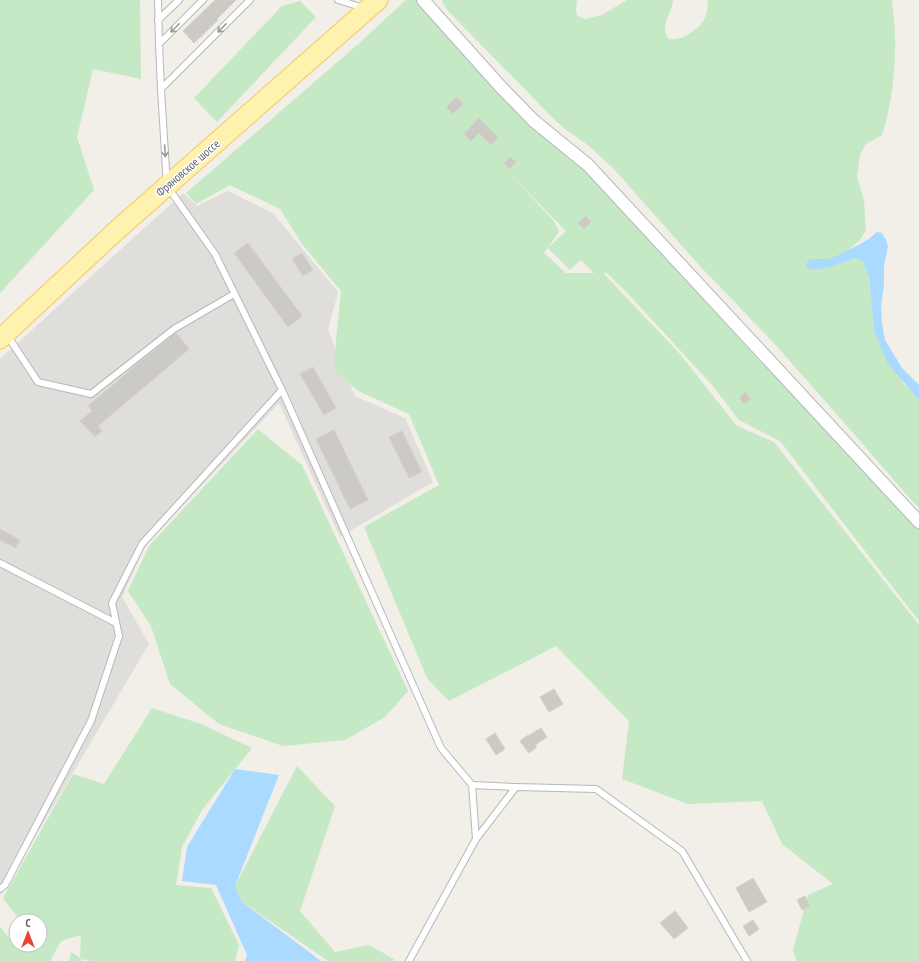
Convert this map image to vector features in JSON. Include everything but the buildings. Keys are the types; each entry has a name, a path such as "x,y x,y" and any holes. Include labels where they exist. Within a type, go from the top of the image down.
{"main road":[{"name":"Фряновское шоссе","path":"3,336 117,230 373,5"}],"street":[{"path":"423,0 499,85 534,121 588,165 919,522"}],"lane":[{"path":"158,0 160,89 167,186 215,254 282,390 441,748 472,785 476,838"},
{"path":"158,20 179,0"},
{"path":"159,44 202,0"},
{"path":"160,89 250,0"},
{"path":"338,0 373,5"},
{"path":"3,336 38,382 92,394 174,329 234,294"},
{"path":"0,889 5,885 91,721 119,636 112,603 142,544 282,390"},
{"path":"0,563 116,623"},
{"path":"472,785 596,789 682,851 747,961"},
{"path":"409,961 476,838 516,787"}],"shaded area":[{"path":"228,191 273,213 338,292 328,330 355,396 405,418 433,482 340,537 279,403 145,546 122,597 149,644 0,896 0,359 183,193 197,206"}],"green space":[{"path":"0,0 140,0 141,79 93,69 77,137 94,190 0,293"},
{"path":"406,0 423,0 499,85 588,165 919,522 919,621 780,441 739,420 712,385 633,299 606,272 604,274 680,354 737,426 774,442 919,625 919,961 797,961 793,950 808,895 833,884 782,844 762,801 688,804 622,779 629,721 556,646 449,701 427,678 364,527 439,485 409,414 358,391 334,370 341,291 302,244 280,209 230,185 196,204 186,193 356,46","holes":["505,169 566,231 548,248 570,270 581,260 594,273 566,273 544,253 559,232 554,221"]},
{"path":"442,0 577,0 577,16 586,19 602,15 627,0 673,0 665,30 669,39 678,39 697,29 707,12 708,0 892,0 895,40 894,68 890,103 882,135 866,144 860,155 857,176 864,200 866,230 860,240 847,251 828,259 810,259 806,263 806,266 839,264 855,258 863,262 869,277 874,331 904,384 919,400 919,507 772,341 698,264 614,169 588,145 565,129 552,117 448,11"},
{"path":"300,1 316,17 217,122 194,98 282,6"},
{"path":"258,429 302,465 408,691 385,717 345,740 283,746 219,724 170,684 151,626 128,591 149,546"},
{"path":"152,708 201,724 252,748 202,810 182,847 176,885 211,888 239,945 235,961 92,961 81,959 82,961 69,961 71,952 80,958 81,935 61,941 50,961 0,961 0,927 8,936 8,953 48,953 48,913 14,913 3,898 73,774 104,784"},
{"path":"297,766 335,806 300,911 335,952 369,945 394,959 393,961 328,961 241,901 235,886"}],"water":[{"path":"877,232 882,233 888,246 884,266 884,284 881,307 885,340 902,368 919,385 919,400 888,364 874,331 869,277 863,262 855,258 821,269 811,269 806,266 806,263 810,259 828,259 869,239"},
{"path":"235,769 279,775 235,886 241,901 321,961 245,961 247,955 216,885 182,881 187,847"}]}
